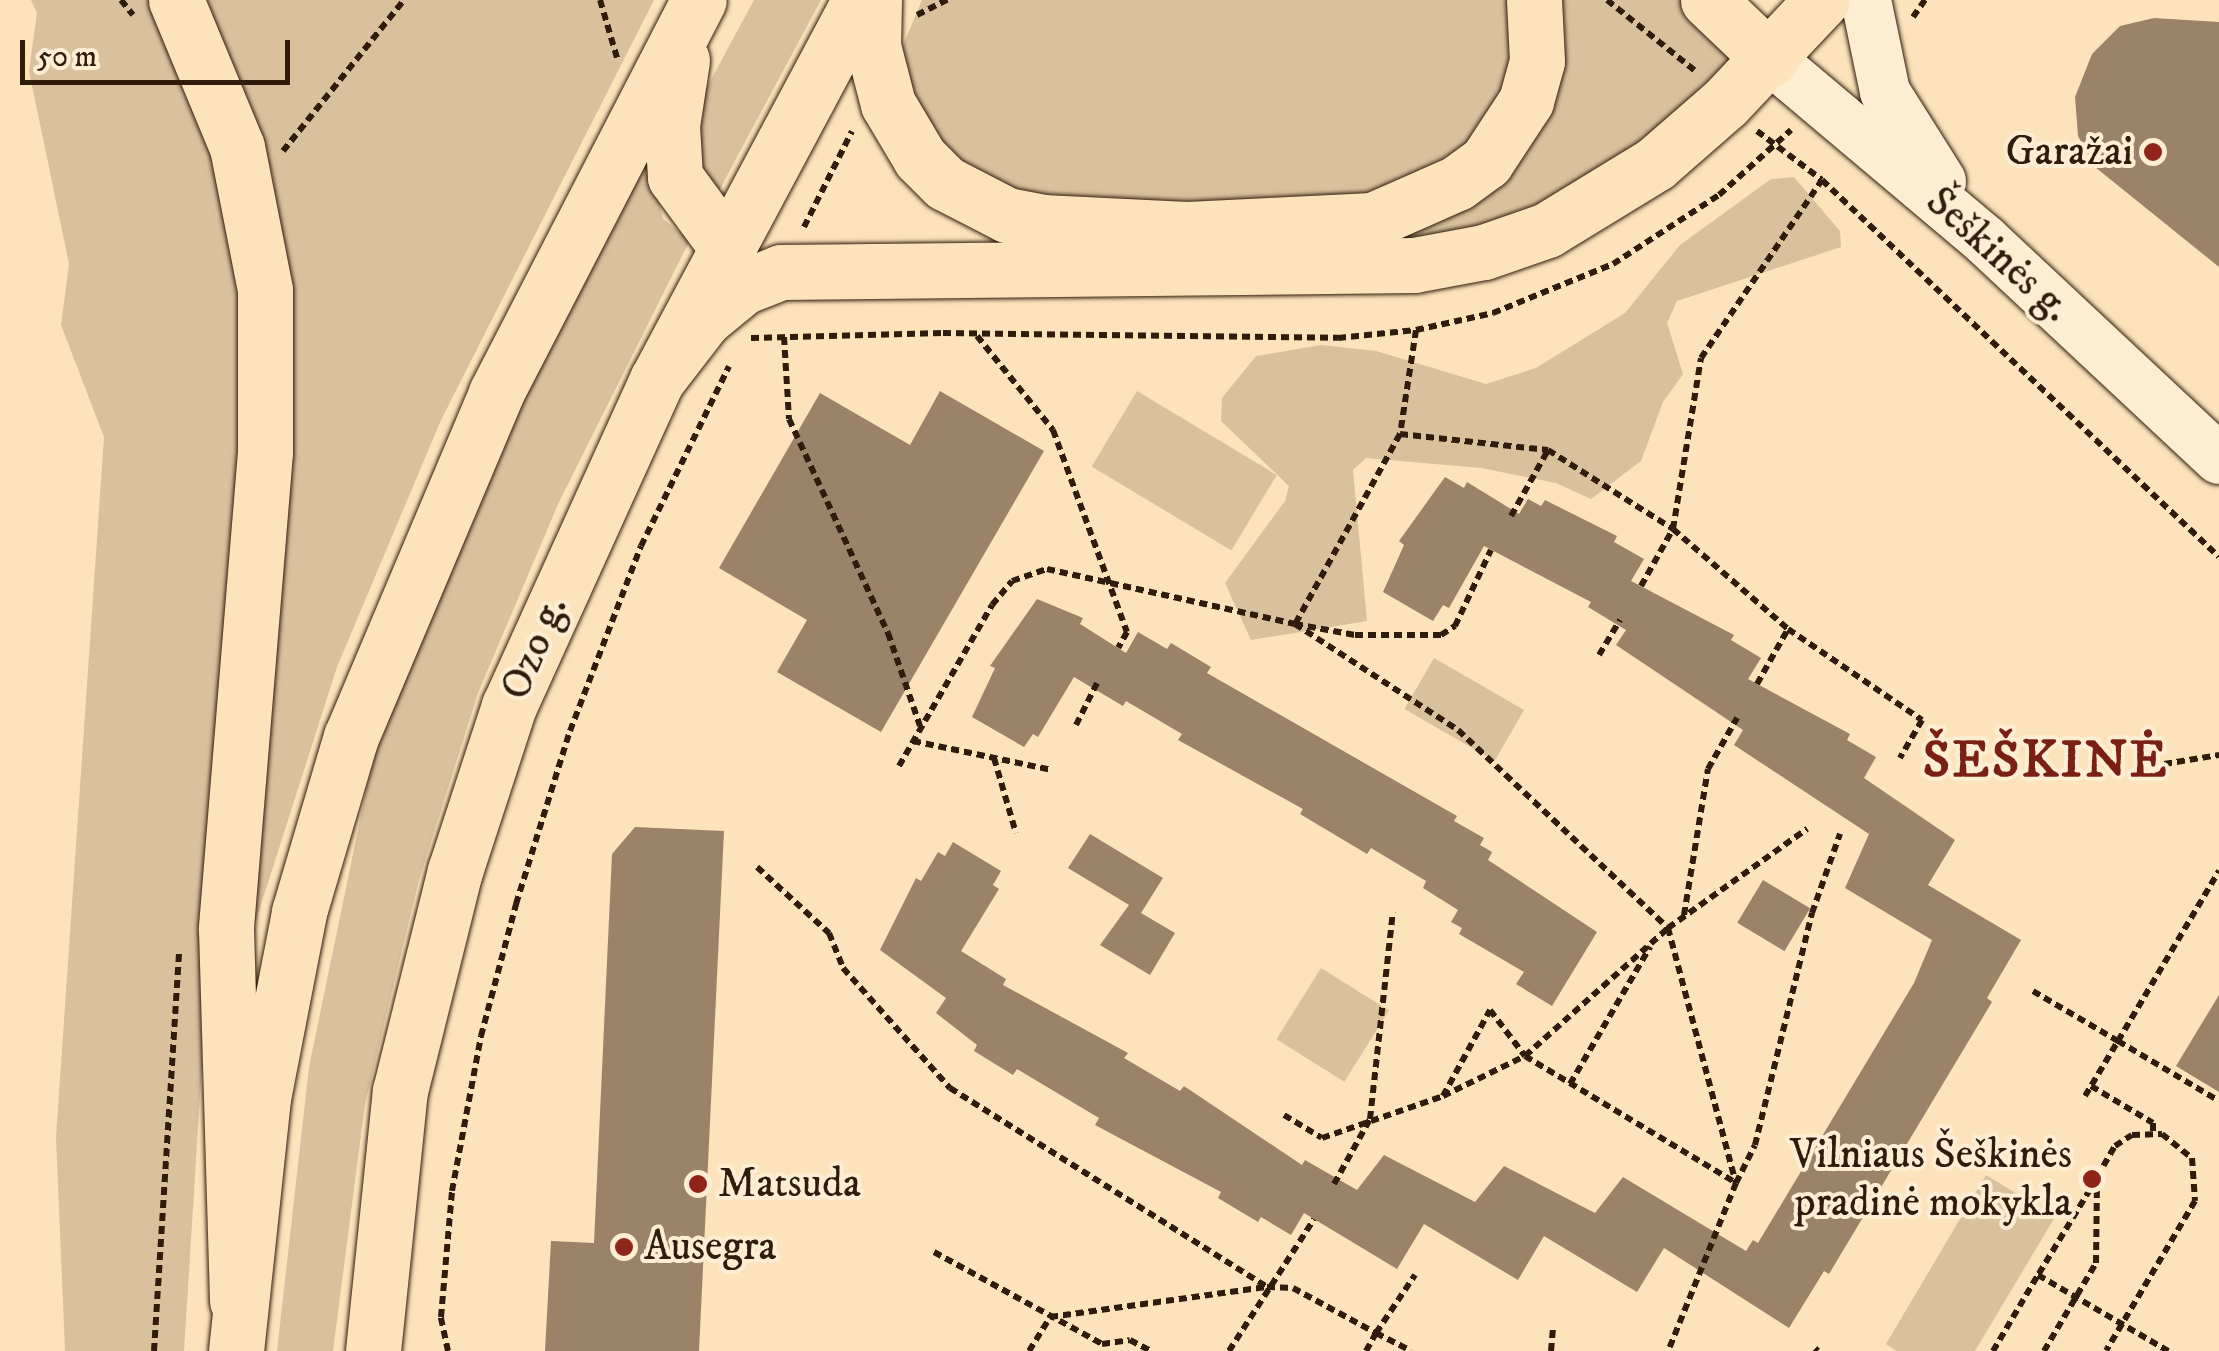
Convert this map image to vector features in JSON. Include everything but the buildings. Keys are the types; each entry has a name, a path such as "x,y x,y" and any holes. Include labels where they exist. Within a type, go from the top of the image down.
{"main road":[{"path":"176,0 217,90 248,197 265,290 265,452 226,929 237,1326"},
{"path":"879,7 873,46 888,104 920,158 945,184 1006,215 1187,229 1372,220 1457,183 1506,136 1537,61 1534,0"},
{"path":"1708,0 1770,58"},
{"path":"657,380 704,319 743,286 781,272 1414,265 1484,252 1547,230 1655,164 1770,58 1822,0"},
{"name":"Ozo g.","path":"372,1351 400,1090 455,871 510,706 657,380 726,245 879,7"},
{"path":"237,1326 263,1098 298,912 351,737 496,392 693,11"},
{"path":"693,11 672,126 675,177 726,245 781,272"}],"street":[{"path":"1866,0 1886,92 1905,132 1986,241"},
{"name":"Šeškinės g.","path":"1770,58 1986,241 2219,459"}],"path":[{"path":"248,197 404,0"},
{"path":"600,0 622,74"},
{"path":"879,7 947,0"},
{"path":"745,338 858,120 888,104"},
{"path":"1775,146 1822,180 2219,557"},
{"path":"1640,586 1673,530 1701,358 1822,180"},
{"path":"1294,624 1400,434 1416,330"},
{"path":"976,335 1053,430 1127,632 1118,648"},
{"path":"784,337 789,419 888,633 921,728"},
{"path":"448,1351 441,1317 452,1191 481,1036 516,904 570,731 641,546 692,431 736,354"},
{"path":"1400,434 1548,450 1673,530 1788,629 1922,720 1900,758"},
{"path":"1510,516 1548,450"},
{"path":"898,766 1012,581 1046,569 1355,635 1441,635 1455,626 1490,550"},
{"path":"1599,654 1620,620"},
{"path":"1294,624 1458,730 1668,928 1736,1183"},
{"path":"1756,684 1788,629"},
{"path":"1076,725 1097,683"},
{"path":"1684,916 1708,769 1736,718"},
{"path":"913,741 1052,770"},
{"path":"2164,764 2219,756"},
{"path":"994,758 1016,834"},
{"path":"1284,1115 1322,1138 1442,1096 1524,1056 1668,928 1807,829"},
{"path":"1668,1351 1755,1145 1812,913 1840,834"},
{"path":"757,867 828,933 843,968 950,1088 1266,1287"},
{"path":"2085,1096 2219,871"},
{"path":"1334,1184 1370,1119 1393,912"},
{"path":"1570,1084 1654,940"},
{"path":"2033,991 2219,1101"},
{"path":"1442,1096 1490,1010 1524,1056 1736,1183"},
{"path":"2091,1086 2153,1123 2153,1134"},
{"path":"1993,1351 2115,1146 2153,1134 2192,1158 2195,1201 2106,1351"},
{"path":"2044,1351 2096,1263 2097,1177"},
{"path":"1229,1351 1266,1287 1314,1219"},
{"path":"934,1252 1102,1344 1130,1340 1151,1351"},
{"path":"1366,1351 1415,1275"},
{"path":"2038,1276 2168,1351"},
{"path":"1050,1317 1266,1287 1293,1288 1411,1351"},
{"path":"1029,1351 1050,1317"},
{"path":"1550,1351 1553,1329"}],"shaded area":[{"path":"31,0 155,0 230,184 247,348 184,1351 65,1351 56,1137 104,437 61,325 69,264 29,71 37,13"},
{"path":"198,0 654,0 441,420 337,667 251,936 288,279 255,118"},
{"path":"754,0 821,0 714,200 701,188 693,113"},
{"path":"922,0 1513,0 1514,70 1469,143 1438,168 1396,188 1285,206 1043,197 1001,188 922,136 899,55"},
{"path":"1552,0 1685,0 1739,58 1608,169 1491,230 1358,254 1449,209"},
{"path":"647,150 663,219 690,240 559,502 478,693 419,880 365,1104 333,1351 277,1351 309,1067 379,728 507,422"},
{"path":"1794,177 1840,231 1841,247 1677,301 1667,323 1683,374 1663,402 1641,461 1591,499 1556,483 1481,468 1366,458 1353,470 1367,621 1251,640 1225,583 1285,501 1289,486 1221,421 1222,398 1256,356 1321,345 1376,351 1486,384 1536,368 1625,313 1680,245 1771,179"},
{"path":"1137,391 1277,475 1231,550 1092,466"},
{"path":"1434,658 1524,710 1495,761 1404,709"},
{"path":"1321,968 1389,1010 1344,1082 1276,1039"},
{"path":"1986,1175 2055,1217 1975,1351 1897,1351 1886,1344"}],"place":[{"name":"Garažai","path":"2153,152"},
{"name":"Vilniaus Šeškinės pradinė mokykla","path":"2092,1179"},
{"name":"Matsuda","path":"698,1184"},
{"name":"Ausegra","path":"624,1247"}],"district":[{"name":"ŠEŠKINĖ","path":"2046,762"}]}
